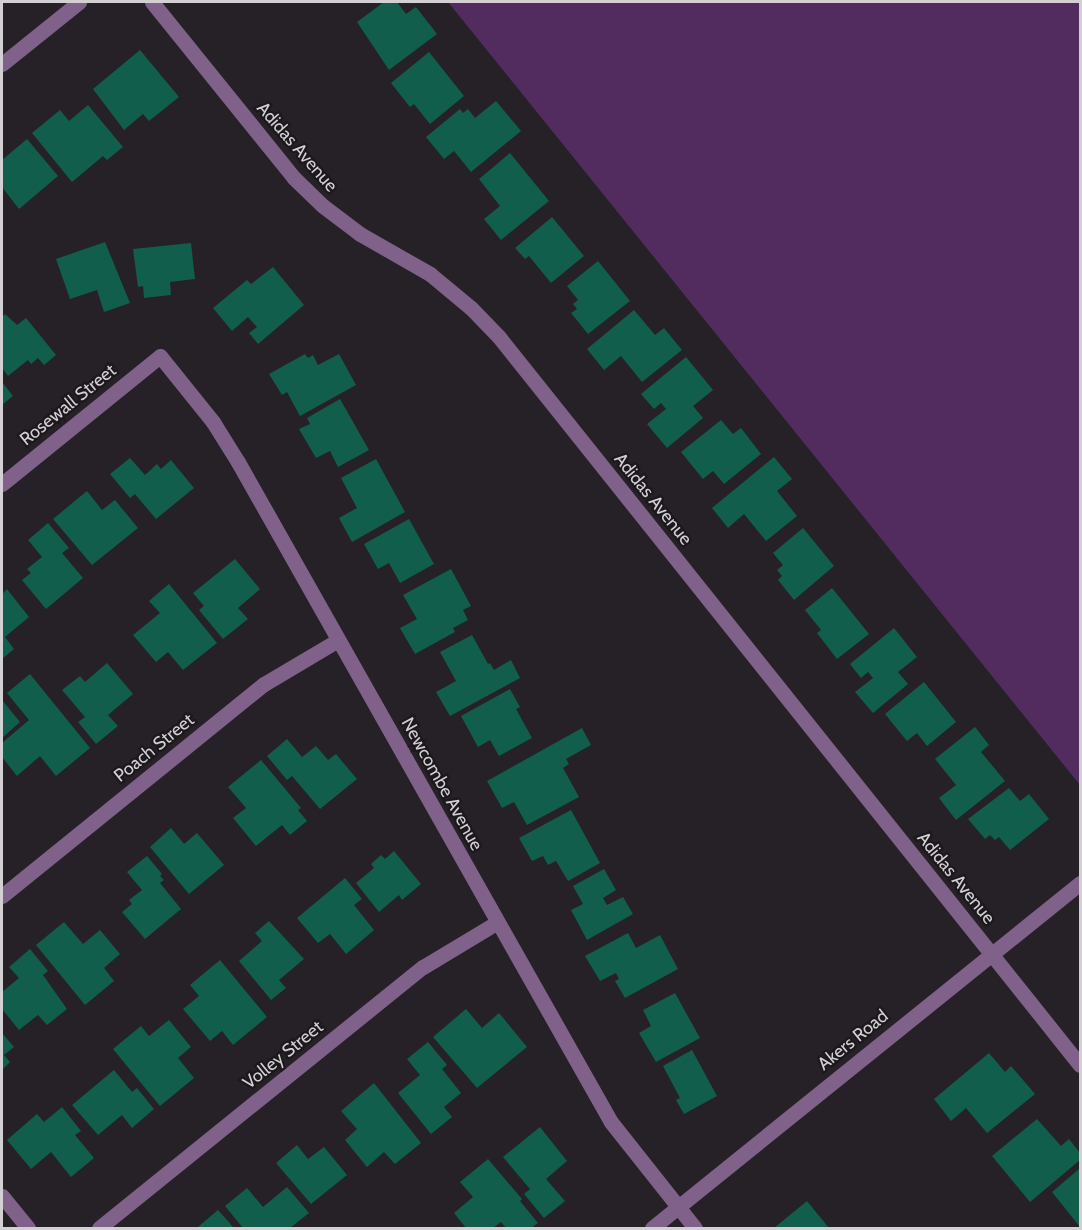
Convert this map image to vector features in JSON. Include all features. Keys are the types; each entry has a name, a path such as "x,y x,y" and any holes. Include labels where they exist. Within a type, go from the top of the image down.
{"street":[{"path":"2,64 79,2"},
{"name":"Adidas Avenue","path":"152,2 294,178 323,206 360,234 430,274 471,308 499,338 1080,1065"},
{"name":"Rosewall Street","path":"2,484 160,356"},
{"name":"Newcombe Avenue","path":"160,356 213,422 238,462 611,1122 695,1228"},
{"name":"Poach Street","path":"2,896 264,684 338,640"},
{"name":"Akers Road","path":"652,1228 1080,883"},
{"name":"Volley Street","path":"99,1228 423,967 498,922"},
{"path":"2,1196 28,1228"}],"shaded area":[{"path":"448,2 1080,2 1080,785"}],"building":[{"path":"384,2 397,2 406,14 416,7 437,34 389,70 357,22"},
{"path":"140,50 179,97 149,121 143,114 124,130 93,89"},
{"path":"429,52 464,96 430,124 414,104 410,107 391,83"},
{"path":"496,101 521,131 471,172 454,151 444,159 426,137 460,109 463,113 468,109 475,118"},
{"path":"88,105 123,147 107,160 103,156 72,182 32,133 60,110 69,121"},
{"path":"27,139 58,176 19,209 2,187 2,160"},
{"path":"510,153 549,201 501,240 484,219 500,206 479,179"},
{"path":"552,217 584,256 551,283 529,256 525,259 515,248"},
{"path":"105,242 130,303 104,312 97,290 70,299 56,259"},
{"path":"191,243 195,279 170,282 171,295 144,298 143,286 138,287 133,249"},
{"path":"598,261 630,301 588,334 571,313 577,309 573,304 578,300 567,286"},
{"path":"273,267 304,305 258,344 249,333 257,327 248,317 232,331 213,308 247,280 251,284"},
{"path":"634,310 655,335 664,328 682,350 642,382 621,356 604,370 587,349"},
{"path":"5,314 17,325 26,318 56,355 44,365 38,358 31,364 28,360 8,376 2,368 2,317"},
{"path":"305,354 308,358 313,355 318,365 339,354 356,385 300,416 287,392 282,395 269,374"},
{"path":"686,357 713,390 693,406 703,418 667,448 647,424 666,409 661,403 654,409 641,394"},
{"path":"2,382 13,396 2,405"},
{"path":"340,399 369,450 338,467 330,451 316,458 299,429 310,424 307,418"},
{"path":"721,420 733,434 741,428 761,454 724,484 713,471 703,479 681,452"},
{"path":"774,457 792,479 777,491 797,516 766,541 744,514 728,528 712,508"},
{"path":"130,458 145,475 157,464 161,469 171,460 194,488 156,519 135,494 130,498 110,474"},
{"path":"376,459 405,512 352,542 339,518 357,508 341,478"},
{"path":"87,491 102,510 115,500 138,528 92,565 53,519"},
{"path":"409,519 434,564 400,583 389,563 378,569 364,544"},
{"path":"48,523 69,548 62,553 83,578 46,609 22,580 31,573 27,569 42,557 28,540"},
{"path":"803,528 834,566 794,600 778,580 782,576 777,570 783,565 773,553"},
{"path":"235,559 260,589 238,608 248,619 223,639 199,610 204,606 193,593"},
{"path":"451,569 471,606 463,610 468,620 453,628 455,632 415,654 400,628 417,619 403,595"},
{"path":"169,584 217,643 183,670 168,652 156,662 133,635 160,613 149,601"},
{"path":"832,588 869,634 837,659 817,633 821,630 805,610"},
{"path":"7,589 29,617 5,637 14,649 2,659 2,594"},
{"path":"894,628 917,657 898,672 908,684 873,713 855,692 873,678 868,672 861,678 850,664"},
{"path":"472,635 488,664 490,663 494,670 511,660 520,678 450,716 436,692 456,681 440,652"},
{"path":"107,663 133,694 108,715 118,726 96,744 78,722 85,717 62,690 80,676 85,682"},
{"path":"30,674 90,748 56,776 40,756 17,776 2,757 2,743 29,720 7,693"},
{"path":"924,682 956,722 927,746 917,733 907,741 885,714"},
{"path":"510,689 520,707 516,709 532,738 499,756 490,740 478,747 461,716"},
{"path":"2,700 20,722 2,738"},
{"path":"975,727 989,745 981,752 1005,781 956,820 939,798 956,785 935,759"},
{"path":"582,728 591,745 566,759 569,764 563,768 579,797 527,825 514,802 502,808 487,781"},
{"path":"287,739 302,757 316,746 328,760 336,754 357,779 320,809 292,776 287,780 267,756"},
{"path":"261,760 301,808 298,810 307,821 290,835 282,825 256,846 233,818 246,808 228,787"},
{"path":"1009,788 1020,801 1029,794 1049,819 1010,850 999,837 995,840 990,835 985,839 968,819"},
{"path":"571,810 600,863 568,881 556,861 548,865 543,856 532,861 519,838"},
{"path":"171,828 184,844 197,833 224,865 189,894 150,847"},
{"path":"394,851 421,884 402,900 399,895 379,912 356,883 374,868 371,864 381,855 385,859"},
{"path":"147,856 162,874 160,876 164,880 160,883 181,909 145,939 122,912 132,904 129,900 142,890 127,872"},
{"path":"604,869 616,890 603,898 607,905 623,897 633,914 587,940 571,910 583,904 573,886"},
{"path":"345,878 362,899 354,905 374,930 346,954 330,934 318,943 297,918"},
{"path":"269,921 304,959 279,980 286,988 271,1000 239,961 262,941 255,933"},
{"path":"64,922 83,944 100,930 120,954 104,968 114,981 85,1005 36,945"},
{"path":"628,933 636,948 660,935 678,969 625,998 615,981 619,979 616,973 600,981 585,956"},
{"path":"30,949 48,971 43,975 67,1009 47,1025 38,1015 19,1030 2,1009 2,992 19,978 9,967"},
{"path":"220,960 267,1017 233,1045 222,1031 210,1041 183,1009 199,996 190,985"},
{"path":"675,993 700,1038 656,1062 639,1033 651,1026 643,1010"},
{"path":"466,1009 482,1028 499,1013 527,1047 477,1088 433,1037"},
{"path":"169,1020 191,1047 178,1058 194,1078 160,1106 113,1049 141,1026 149,1036"},
{"path":"2,1033 14,1047 4,1055 10,1062 2,1070"},
{"path":"428,1042 447,1065 442,1069 461,1093 444,1107 452,1117 431,1134 398,1093 420,1075 407,1059"},
{"path":"692,1050 717,1096 684,1114 676,1100 680,1098 663,1066"},
{"path":"989,1053 1005,1072 1011,1066 1035,1094 987,1133 966,1108 951,1121 934,1099"},
{"path":"114,1070 132,1092 137,1088 154,1109 132,1128 122,1115 98,1135 72,1105"},
{"path":"374,1083 421,1143 395,1164 384,1152 367,1167 345,1140 357,1129 341,1111"},
{"path":"62,1107 81,1131 75,1135 94,1158 71,1177 51,1152 31,1169 7,1140 37,1114 44,1122"},
{"path":"1037,1119 1061,1146 1069,1139 1080,1153 1080,1160 1030,1202 992,1156"},
{"path":"540,1127 567,1161 546,1179 565,1201 544,1218 524,1194 530,1189 503,1157"},
{"path":"297,1145 308,1159 324,1147 347,1175 311,1204 276,1163"},
{"path":"488,1159 522,1199 520,1201 538,1223 531,1228 506,1228 501,1222 493,1228 466,1228 454,1213 473,1197 460,1182"},
{"path":"1079,1169 1080,1171 1080,1227 1052,1192"},
{"path":"287,1187 309,1213 290,1228 243,1228 225,1206 247,1188 263,1207"},
{"path":"807,1201 829,1228 774,1228"},
{"path":"218,1210 234,1228 198,1227"}]}
